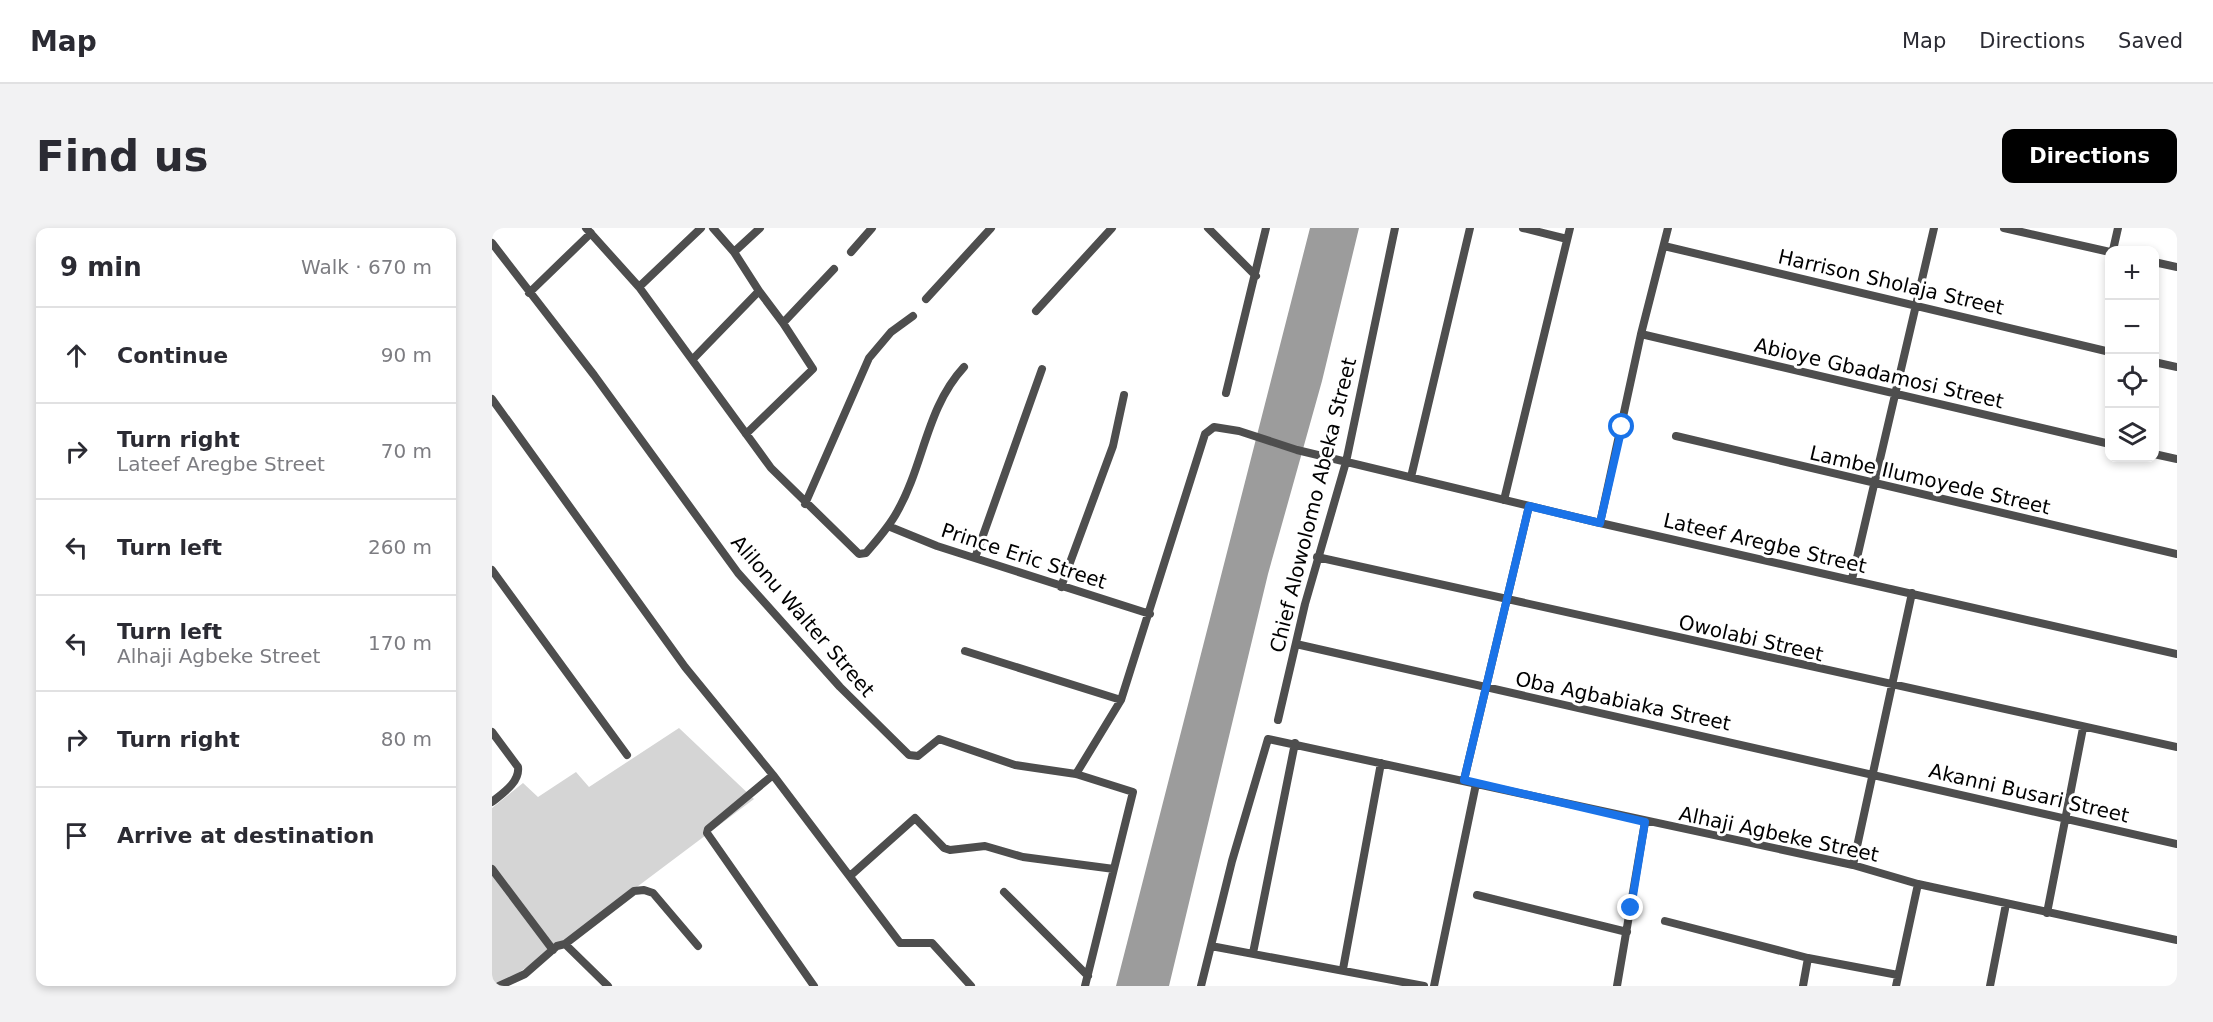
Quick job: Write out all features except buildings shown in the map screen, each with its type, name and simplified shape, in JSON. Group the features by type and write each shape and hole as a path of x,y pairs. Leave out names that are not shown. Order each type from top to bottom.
{"street":[{"path":"639,287 701,228"},
{"path":"713,228 734,252 813,369 746,434"},
{"path":"734,252 760,228"},
{"path":"851,252 872,228"},
{"path":"926,299 991,228"},
{"path":"1035,311 1112,228"},
{"path":"1208,228 1256,276"},
{"path":"1226,393 1266,228"},
{"name":"Chief Alowolomo Abeka Street","path":"1278,720 1317,557 1346,462 1395,228"},
{"path":"1411,477 1470,228"},
{"path":"1523,228 1567,239"},
{"path":"1504,500 1569,228"},
{"path":"1600,523 1641,334 1668,228"},
{"path":"1852,579 1934,228"},
{"path":"2004,228 2023,230 2105,250"},
{"path":"2113,246 2118,228"},
{"path":"529,293 588,231 639,287 771,468 805,504 860,555 867,553 888,526 905,494 929,425 951,381 964,367"},
{"name":"Alilonu Walter Street","path":"492,243 594,375 738,573 840,687 909,755 918,756 939,739 1015,765 1076,774 1133,792 1114,869"},
{"name":"Harrison Sholaja Street","path":"1664,246 2105,351"},
{"path":"2159,263 2177,267"},
{"path":"783,323 834,269"},
{"path":"693,359 759,291"},
{"path":"805,504 869,358 891,332 913,316"},
{"name":"Abioye Gbadamosi Street","path":"1641,334 1896,392 2105,443"},
{"path":"2159,363 2177,367"},
{"path":"975,558 1042,369"},
{"path":"1061,587 1113,446 1124,395"},
{"path":"492,399 685,667 773,775 900,943 932,944 970,986"},
{"name":"Lateef Aregbe Street","path":"1076,774 1121,700 1205,434 1214,427 1239,430 1321,456 1600,523 2177,654"},
{"name":"Lambe Ilumoyede Street","path":"1676,436 2177,554"},
{"path":"2159,455 2177,459"},
{"path":"1464,780 1529,506"},
{"name":"Prince Eric Street","path":"888,526 1061,587 1150,614"},
{"name":"Owolabi Street","path":"1317,557 2177,747"},
{"path":"492,570 627,755"},
{"path":"1852,865 1893,686 1911,593"},
{"name":"Oba Agbabiaka Street","path":"1296,644 1873,773"},
{"path":"965,651 1121,700"},
{"path":"2047,913 2083,728"},
{"path":"492,732 518,767 519,773 514,782 492,802"},
{"name":"Alhaji Agbeke Street","path":"1210,946 1268,739 1852,865 1918,884 2177,940"},
{"path":"1253,953 1295,743"},
{"path":"1343,969 1381,763"},
{"name":"Akanni Busari Street","path":"1873,773 2177,844"},
{"path":"773,775 707,833 814,986"},
{"path":"1434,986 1476,784"},
{"path":"850,876 911,819 915,818 944,848 950,850 985,846 1023,857 1114,869 1085,986"},
{"path":"1617,986 1645,822"},
{"path":"492,869 553,950"},
{"path":"1896,986 1918,884"},
{"path":"499,986 525,974 553,950 565,944 634,891 644,890 652,893 698,946"},
{"path":"1004,892 1088,976"},
{"path":"1477,895 1627,932"},
{"path":"1990,986 2006,904"},
{"path":"1665,921 1808,958 1898,975"},
{"path":"565,944 608,986"},
{"path":"1201,986 1210,946 1343,969 1424,986"},
{"path":"1803,986 1808,958"}],"shaded area":[{"path":"1310,228 1359,228 1322,381 1268,574 1169,986 1116,986"},
{"path":"679,728 754,799 553,950 515,975 492,986 492,808 523,783 538,797 576,772 589,787"}],"route":[{"path":"1622,427 1600,523 1529,506 1464,780 1645,822 1631,908"}]}
